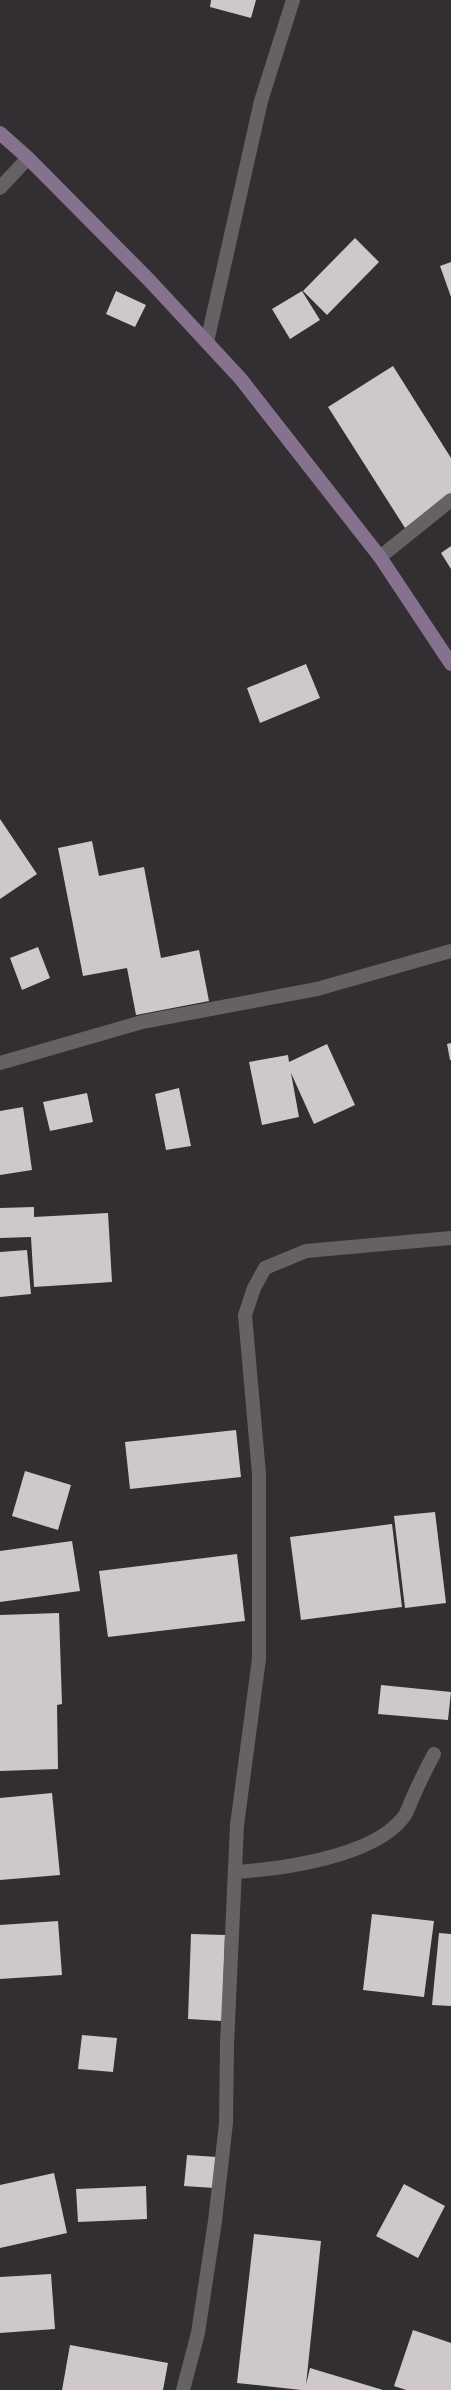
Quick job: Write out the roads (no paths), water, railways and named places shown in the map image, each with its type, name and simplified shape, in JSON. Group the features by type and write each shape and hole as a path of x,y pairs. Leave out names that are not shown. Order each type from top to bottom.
{"main road":[{"path":"0,133 28,158 240,378 380,557 451,664"}],"street":[{"path":"207,342 261,101 293,0"},
{"path":"0,188 28,158"},
{"path":"380,557 451,500"},
{"path":"0,1063 142,1022 317,989 451,951"},
{"path":"183,2390 198,2333 215,2221 226,2123 227,2044 238,1825 259,1659 259,1474 245,1315 254,1288 265,1268 306,1251 451,1238"},
{"path":"235,1872 274,1870 327,1858 363,1845 388,1833 404,1818 434,1754"}]}
